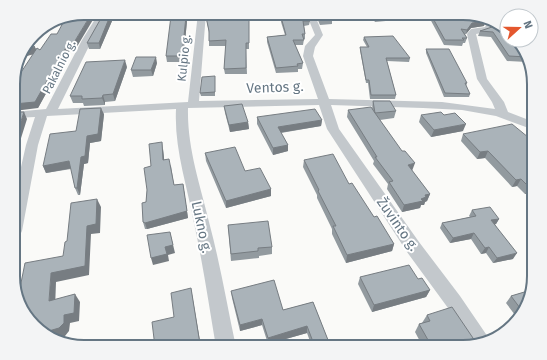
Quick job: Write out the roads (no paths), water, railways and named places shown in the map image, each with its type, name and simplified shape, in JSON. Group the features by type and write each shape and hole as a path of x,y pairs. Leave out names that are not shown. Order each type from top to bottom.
{"street":[{"name":"Pakalnio g.","path":"20,202 32,145 46,113 99,20"},
{"name":"Kulpio g.","path":"187,106 201,20"},
{"name":"Žuvinto g.","path":"313,20 319,35 310,46 308,56 325,101 326,112 333,129 413,247 454,302 478,338"},
{"path":"490,26 489,29 474,31 471,34 482,79 498,102 502,113"},
{"name":"Ventos g.","path":"20,115 325,101 427,105 502,113 527,123"},
{"name":"Lukno g.","path":"187,106 181,121 183,143 202,223 225,340"}]}
